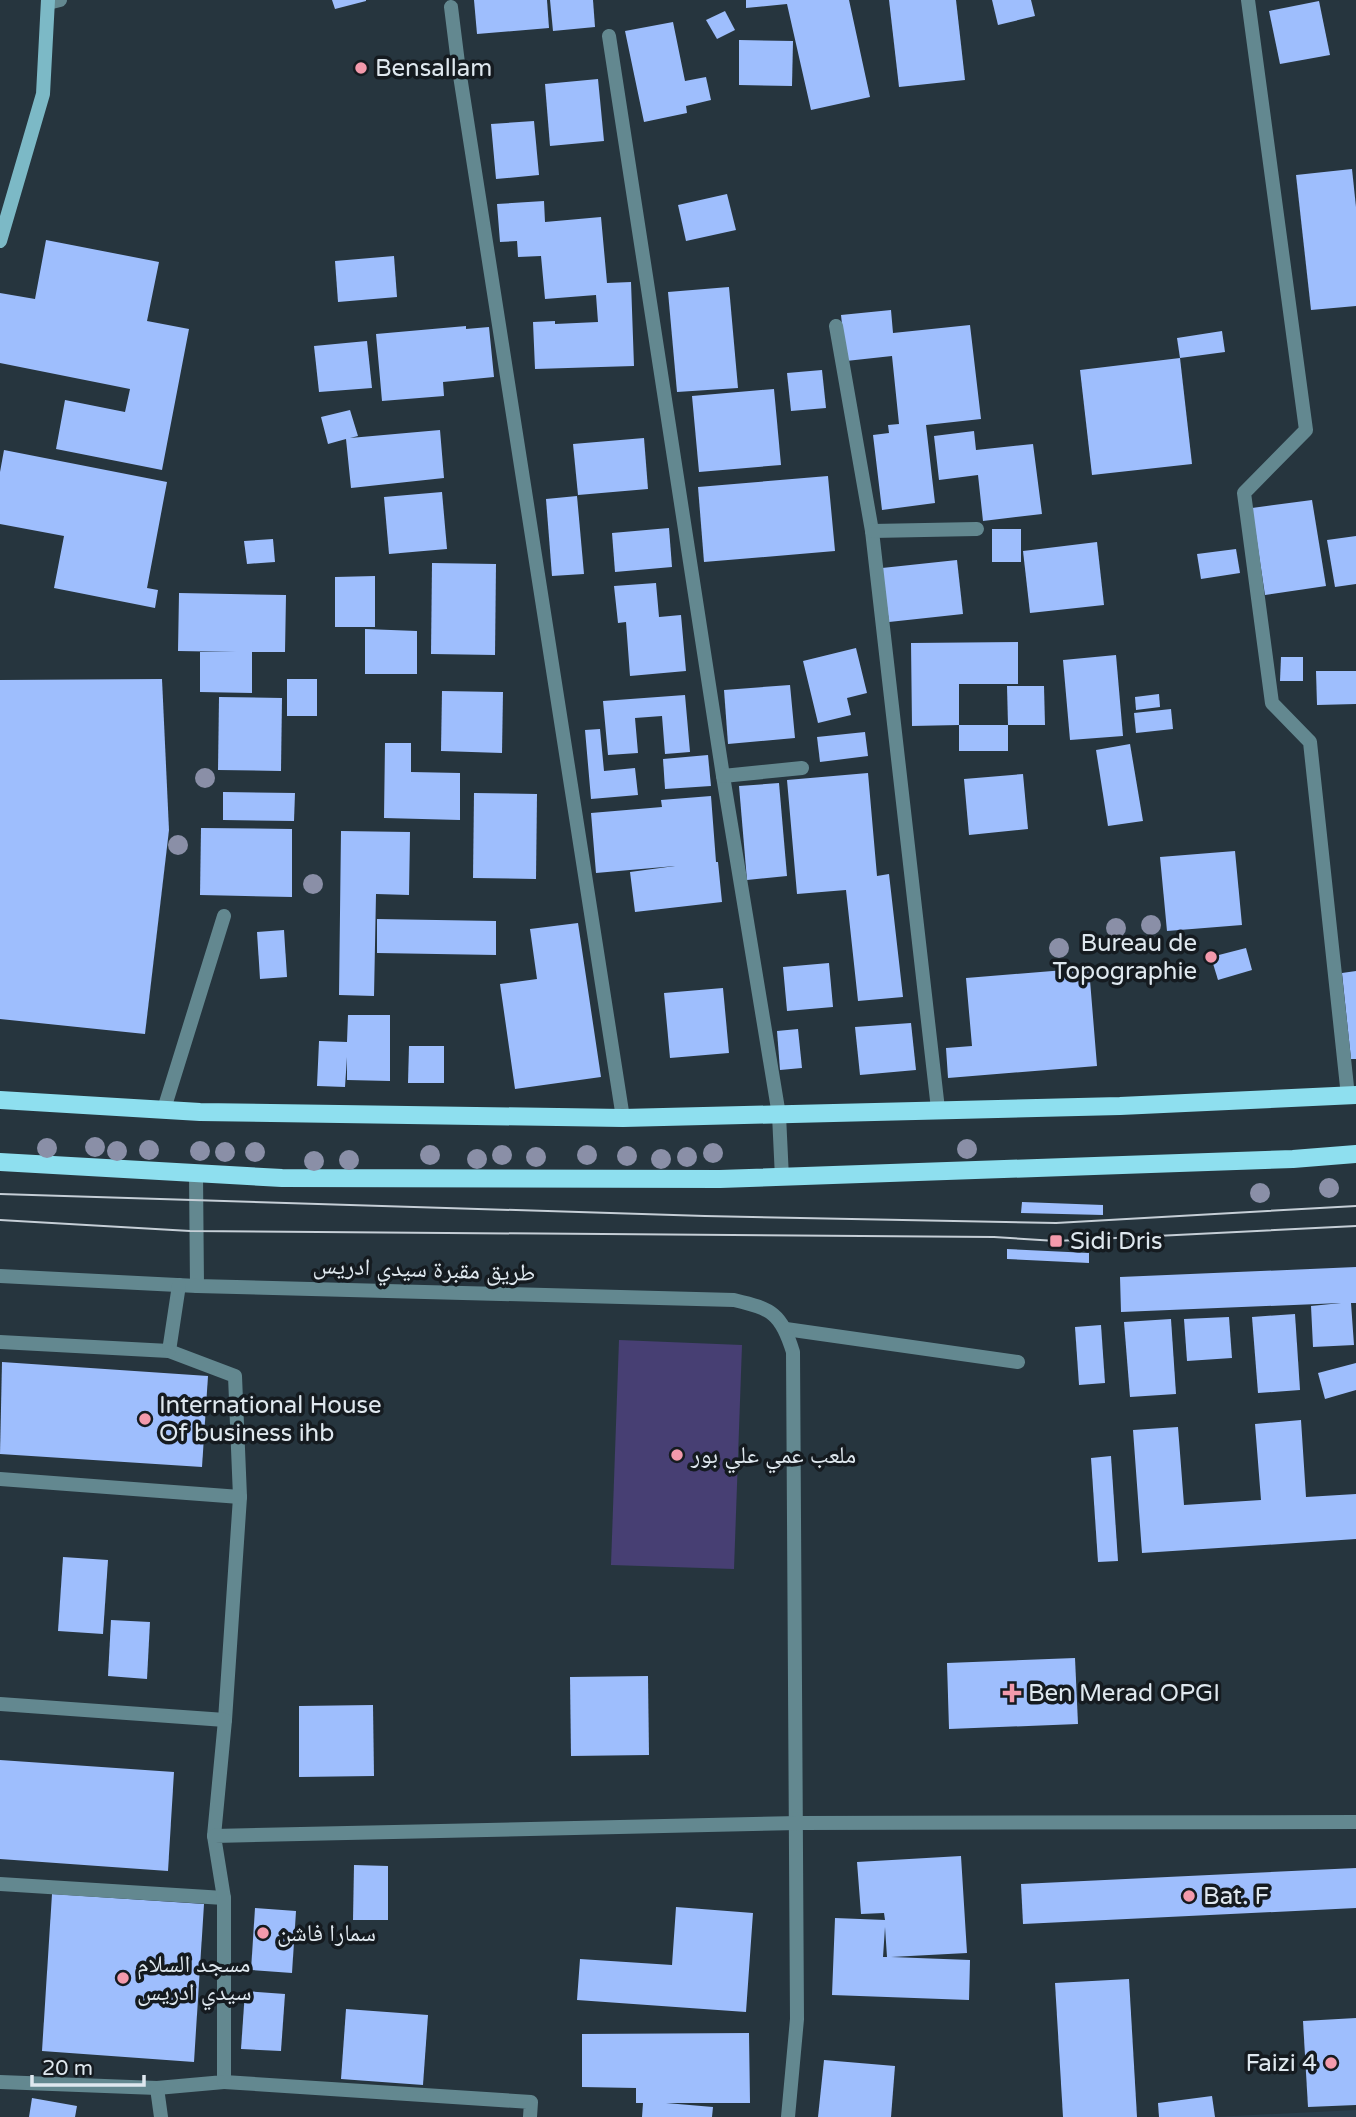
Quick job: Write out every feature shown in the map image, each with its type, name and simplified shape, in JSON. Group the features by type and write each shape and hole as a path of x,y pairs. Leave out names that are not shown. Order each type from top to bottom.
{"main road":[{"path":"0,1100 200,1112 622,1118 1120,1107 1352,1096"},
{"path":"0,1163 282,1178 782,1178 1293,1159 1356,1154"}],"street":[{"path":"1248,0 1306,430 1244,493 1272,703 1310,742 1352,1096"},
{"path":"0,242 43,94 52,1"},
{"path":"451,7 622,1118"},
{"path":"609,36 723,776 779,1115 782,1178"},
{"path":"836,326 873,531 937,1109"},
{"path":"873,531 977,529"},
{"path":"723,776 802,768"},
{"path":"164,1109 224,916"},
{"path":"196,1174 197,1286"},
{"name":"طريق مقبرة سيدي ادريس","path":"0,1276 197,1286 734,1300 766,1308 786,1329"},
{"path":"169,1351 179,1285"},
{"path":"788,2117 797,2019 798,1823 794,1380 793,1352 786,1329 1018,1362"},
{"path":"0,1342 169,1351 235,1376 240,1497 214,1836 224,1898 224,2082"},
{"path":"0,1479 240,1497"},
{"path":"0,1704 225,1720"},
{"path":"214,1836 798,1823 1356,1822"},
{"path":"0,1884 224,1898"},
{"path":"0,2082 157,2088 224,2082 531,2102 530,2117"},
{"path":"157,2088 161,2117"}],"shaded area":[{"name":"ملعب عمي علي بور","path":"619,1340 742,1345 734,1569 611,1565"},
{"path":"1356,2110 1356,2117 1213,2117"}],"building":[{"path":"332,0 366,0 366,1 335,9"},
{"path":"474,0 547,0 549,28 477,34"},
{"path":"550,0 593,0 595,27 553,31"},
{"path":"746,0 849,0 870,97 811,110 787,4 746,8"},
{"path":"889,0 956,0 965,80 899,87"},
{"path":"992,0 1031,0 1035,16 998,25"},
{"path":"1319,1 1330,55 1280,64 1269,11"},
{"path":"725,11 735,30 717,39 706,20"},
{"path":"673,22 685,81 706,77 711,100 686,106 687,113 644,122 625,31"},
{"path":"739,40 793,41 792,86 739,85"},
{"path":"598,79 604,141 550,146 545,84"},
{"path":"534,121 539,175 496,179 491,124"},
{"path":"1352,169 1356,207 1356,306 1311,310 1296,175"},
{"path":"727,194 736,230 686,241 678,205"},
{"path":"544,201 545,222 601,217 607,283 631,282 634,366 535,369 533,322 598,322 596,295 545,299 541,256 518,257 517,241 500,242 497,204"},
{"path":"46,240 159,262 147,321 189,329 162,470 56,449 65,400 125,412 130,389 0,363 0,293 35,299"},
{"path":"394,256 397,297 338,302 335,261"},
{"path":"729,287 738,388 677,392 668,292"},
{"path":"891,310 893,333 970,325 981,419 926,425 935,503 882,510 873,435 889,433 888,425 899,424 892,356 846,361 841,315"},
{"path":"466,326 466,329 489,327 494,377 443,382 444,396 382,401 376,334"},
{"path":"1222,331 1225,352 1180,358 1177,338"},
{"path":"367,341 372,388 319,392 314,346"},
{"path":"1180,358 1192,464 1092,475 1080,370"},
{"path":"822,370 826,408 791,411 787,373"},
{"path":"774,389 781,465 699,472 692,396"},
{"path":"350,410 358,436 350,438 440,430 444,478 351,488 346,439 328,444 321,417"},
{"path":"974,431 976,450 1033,444 1042,514 983,521 978,475 939,480 934,436"},
{"path":"644,438 648,489 578,495 573,444"},
{"path":"4,450 167,482 147,588 158,590 155,608 54,588 64,536 0,524 0,472"},
{"path":"828,476 835,551 704,562 698,487"},
{"path":"442,492 447,549 389,554 384,497"},
{"path":"577,496 584,574 552,576 546,499"},
{"path":"1312,500 1326,586 1265,595 1252,508"},
{"path":"669,528 672,567 615,572 612,533"},
{"path":"992,529 1021,529 1021,562 992,562"},
{"path":"1356,536 1356,584 1335,587 1327,540"},
{"path":"273,539 275,562 247,564 244,541"},
{"path":"1097,542 1104,605 1030,613 1023,551"},
{"path":"1236,549 1240,573 1201,579 1197,554"},
{"path":"957,560 963,614 889,622 882,568"},
{"path":"432,563 496,564 495,655 431,654"},
{"path":"375,576 375,627 335,627 335,577"},
{"path":"656,583 659,617 681,615 686,671 630,676 626,622 618,623 614,586"},
{"path":"179,593 286,595 285,652 252,652 252,693 200,692 200,652 236,652 178,651"},
{"path":"365,629 417,631 417,674 365,674"},
{"path":"1018,642 1018,684 959,684 959,725 912,726 911,643"},
{"path":"856,648 867,693 847,698 851,715 818,723 803,661"},
{"path":"1116,655 1123,736 1070,740 1063,660"},
{"path":"1281,657 1303,657 1303,681 1280,681"},
{"path":"1316,671 1356,671 1356,704 1317,705"},
{"path":"162,679 169,830 145,1034 0,1019 0,680"},
{"path":"287,679 317,679 317,716 287,716"},
{"path":"790,685 795,738 728,744 724,690"},
{"path":"1007,686 1044,686 1045,725 1008,725"},
{"path":"442,691 503,692 502,753 441,751"},
{"path":"1159,694 1160,707 1136,710 1135,697"},
{"path":"685,695 690,752 665,754 662,716 635,718 638,753 608,755 603,701"},
{"path":"219,697 282,698 281,771 218,770"},
{"path":"1171,709 1173,729 1136,733 1134,713"},
{"path":"959,725 1008,725 1008,751 959,751"},
{"path":"600,729 604,771 635,768 638,795 591,799 585,730"},
{"path":"865,732 868,756 820,762 817,737"},
{"path":"385,743 411,743 411,772 460,773 460,820 384,818"},
{"path":"1130,744 1143,821 1108,826 1096,750"},
{"path":"708,755 711,786 665,789 663,759"},
{"path":"868,773 877,876 889,874 903,997 858,1001 846,890 797,894 787,780"},
{"path":"1023,774 1028,829 969,835 964,779"},
{"path":"779,783 787,876 747,880 739,786"},
{"path":"223,792 295,793 294,821 223,820"},
{"path":"474,793 537,794 536,879 473,878"},
{"path":"711,796 722,902 635,912 630,872 675,866 596,873 591,813 662,807 661,800"},
{"path":"201,828 292,829 292,897 200,895"},
{"path":"341,831 410,832 409,895 376,894 374,996 339,995"},
{"path":"1235,851 1242,925 1167,931 1160,857"},
{"path":"377,919 496,921 496,955 377,953"},
{"path":"578,923 601,1077 515,1089 500,984 537,979 530,929"},
{"path":"284,930 287,977 260,979 257,932"},
{"path":"1246,948 1252,970 1218,980 1211,957"},
{"path":"829,963 833,1007 787,1011 783,967"},
{"path":"1089,968 1097,1066 948,1078 946,1048 972,1046 966,978"},
{"path":"1356,971 1356,1059 1351,1059 1342,973"},
{"path":"723,988 729,1053 670,1058 664,993"},
{"path":"348,1015 390,1015 390,1081 347,1080 347,1057 345,1087 317,1086 319,1041 347,1042"},
{"path":"911,1023 916,1070 860,1075 855,1027"},
{"path":"798,1029 802,1068 780,1070 777,1031"},
{"path":"409,1046 444,1046 444,1083 408,1083"},
{"path":"1022,1202 1103,1205 1103,1215 1021,1213"},
{"path":"1007,1249 1089,1253 1089,1263 1007,1259"},
{"path":"1356,1267 1356,1303 1351,1303 1354,1345 1313,1347 1311,1306 1341,1303 1121,1312 1120,1277"},
{"path":"1295,1314 1300,1390 1258,1393 1252,1317"},
{"path":"1229,1317 1232,1358 1187,1361 1184,1319"},
{"path":"1171,1319 1176,1394 1130,1397 1124,1322"},
{"path":"1101,1325 1105,1383 1079,1385 1075,1327"},
{"path":"2,1362 208,1376 202,1467 0,1454"},
{"path":"1356,1363 1356,1390 1325,1399 1318,1373"},
{"path":"1301,1420 1306,1497 1356,1494 1356,1539 1142,1553 1133,1430 1178,1427 1184,1505 1261,1500 1255,1424"},
{"path":"1111,1456 1118,1561 1098,1562 1091,1458"},
{"path":"63,1557 108,1560 103,1634 58,1631"},
{"path":"111,1620 150,1622 147,1679 108,1676"},
{"name":"Ben Merad OPGI","path":"1075,1658 1078,1724 949,1729 947,1663"},
{"path":"648,1676 649,1755 571,1756 570,1677"},
{"path":"373,1705 374,1776 299,1777 299,1706"},
{"path":"0,1760 174,1772 168,1871 0,1859"},
{"path":"961,1856 967,1953 891,1957 970,1960 969,2000 832,1995 835,1918 885,1920 884,1913 861,1914 857,1862","holes":["885,1927 887,1957 883,1957"]},
{"path":"354,1865 388,1866 388,1920 353,1920"},
{"name":"Bat. F","path":"1356,1868 1356,1908 1023,1924 1021,1884"},
{"name":"مسجد السلام سيدي ادريس","path":"52,1894 204,1904 194,2062 42,2051"},
{"path":"676,1907 753,1913 746,2012 577,2000 580,1959 672,1965"},
{"path":"255,1908 296,1911 292,1973 251,1970"},
{"path":"1129,1979 1137,2117 1063,2117 1055,1983"},
{"path":"245,1991 285,1994 281,2051 241,2049"},
{"path":"346,2009 428,2015 423,2085 341,2079"},
{"name":"Faizi 4","path":"1356,2018 1356,2105 1308,2107 1303,2021"},
{"path":"749,2033 750,2103 666,2103 713,2107 712,2117 642,2117 643,2103 636,2103 636,2088 582,2087 582,2034"},
{"path":"824,2060 895,2066 891,2117 818,2117"},
{"path":"1212,2096 1215,2117 1159,2117 1158,2103"},
{"path":"32,2098 77,2106 75,2117 29,2117"}],"tram line":[{"path":"0,1194 705,1216 1056,1223 1356,1206"},
{"path":"0,1220 190,1231 994,1237 1056,1241 1356,1226"}],"place":[{"name":"Bensallam","path":"361,68"},
{"name":"Bureau de Topographie","path":"1211,957"},
{"name":"Sidi Dris","path":"1056,1241"},
{"name":"International House Of business ihb","path":"145,1419"},
{"name":"ملعب عمي علي بور","path":"677,1455"},
{"name":"Ben Merad OPGI","path":"1012,1693"},
{"name":"Bat. F","path":"1189,1896"},
{"name":"سمارا فاشن","path":"263,1933"},
{"name":"مسجد السلام سيدي ادريس","path":"123,1978"},
{"name":"Faizi 4","path":"1331,2063"}]}
